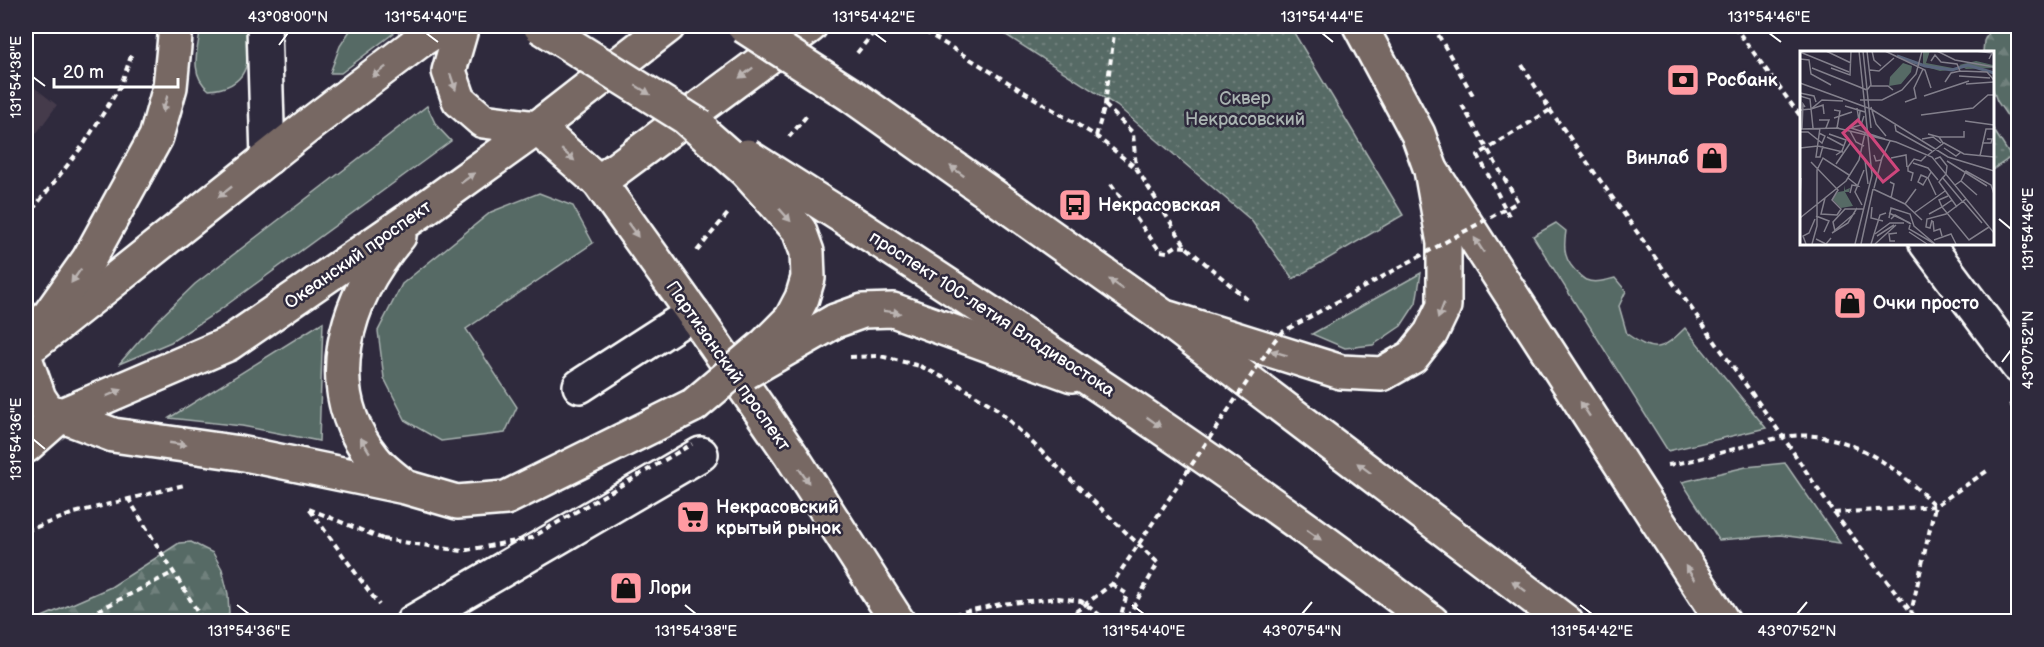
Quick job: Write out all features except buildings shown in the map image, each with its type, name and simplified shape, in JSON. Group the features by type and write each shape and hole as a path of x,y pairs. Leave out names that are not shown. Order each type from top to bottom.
{"main road":[{"path":"26,349 89,259 156,137 170,87 176,26"},
{"path":"462,26 449,71 459,100 483,121 537,128"},
{"name":"проспект 100-летия Владивостока","path":"540,26 845,218 1107,389 1371,574 1432,621"},
{"name":"Океанский проспект","path":"26,446 60,416 228,344 420,212 537,128 668,26"},
{"path":"744,26 851,95 1164,317 1566,621"},
{"path":"599,182 810,26"},
{"path":"1164,317 1341,372 1382,374 1413,357 1431,333 1444,306 1444,243 1431,170 1418,134 1360,26"},
{"path":"26,349 427,31"},
{"path":"684,116 746,171 799,230 808,261 808,278 802,298 791,319 766,344 694,405"},
{"name":"Партизанский проспект","path":"537,128 599,182 791,455 898,621"},
{"path":"1431,170 1722,621"},
{"path":"405,488 375,460 355,429 346,404 342,376 345,343 352,312 382,256 420,212"},
{"path":"26,361 39,398 47,410 113,435 240,453 405,488 457,502 506,498 694,405 778,352 835,321 863,311 893,310 980,340 1107,389"}],"lane":[{"path":"264,26 268,158"},
{"path":"1934,246 2019,366"},
{"path":"580,386 693,314"},
{"path":"399,617 700,447"}],"path":[{"path":"916,26 1096,136 1136,168 1186,247 1257,308"},
{"path":"1096,136 1105,105 1115,26"},
{"path":"1433,26 1474,98"},
{"path":"1734,26 1800,116"},
{"path":"26,218 84,144 121,85 134,47"},
{"path":"1522,65 1550,110 1783,437 1834,513 1919,621"},
{"path":"1105,105 1133,132 1136,168"},
{"path":"1058,621 1074,613 1112,584 1284,331 1518,202 1462,105"},
{"path":"1487,150 1550,110"},
{"path":"1110,184 1160,251 1167,252 1176,246 1186,247"},
{"path":"844,358 880,356 920,366 959,385 996,408 1158,563 1125,621"},
{"path":"1679,463 1783,437 1807,435 1830,438 1877,457 1897,469 1935,506"},
{"path":"299,506 383,539 462,551 531,538 700,447"},
{"path":"1834,513 1935,506 1987,471"},
{"path":"26,531 74,513 186,485"},
{"path":"128,498 204,621"},
{"path":"1911,613 1935,506"},
{"path":"309,509 399,617"},
{"path":"69,621 91,614 174,572"},
{"path":"1112,584 1126,594 1119,621"},
{"path":"933,621 1001,604 1058,598 1081,601 1109,621"}],"shaded area":[{"path":"26,81 57,105 26,148"}],"green space":[{"path":"201,26 250,26 248,60 245,69 240,77 223,88 209,90 198,76 196,61"},
{"path":"353,26 403,26 341,73 330,73 340,46"},
{"name":"Сквер Некрасовский","path":"992,26 1290,26 1403,215 1293,279 1251,220 1117,106"},
{"path":"1991,26 2018,26 2018,132 1997,101 1993,90 1993,51 1983,51 1984,41"},
{"path":"427,106 436,125 451,141 217,312 171,342 119,364 156,322 195,284"},
{"path":"1993,129 2011,157 1993,169"},
{"path":"539,193 573,206 593,243 466,329 517,407 505,433 441,441 406,421 384,378 378,331 402,284 491,212"},
{"path":"1556,223 1566,231 1566,254 1570,264 1585,280 1593,282 1615,278 1626,291 1619,306 1627,334 1644,344 1657,347 1670,342 1685,328 1766,428 1668,451 1533,236"},
{"path":"1421,273 1416,303 1401,326 1373,345 1345,348 1312,334"},
{"path":"323,322 319,441 242,426 169,418"},
{"path":"1785,463 1840,543 1780,535 1719,540 1682,482 1746,467"},
{"path":"191,542 213,553 222,569 228,594 229,613 224,621 33,621 111,587 179,543"}],"place":[{"name":"Росбанк","path":"1683,80"},
{"name":"Винлаб","path":"1712,158"},
{"name":"Некрасовская","path":"1075,205"},
{"name":"Очки просто","path":"1850,303"},
{"name":"Некрасовский крытый рынок","path":"693,517"},
{"name":"Лори","path":"626,588"}]}
